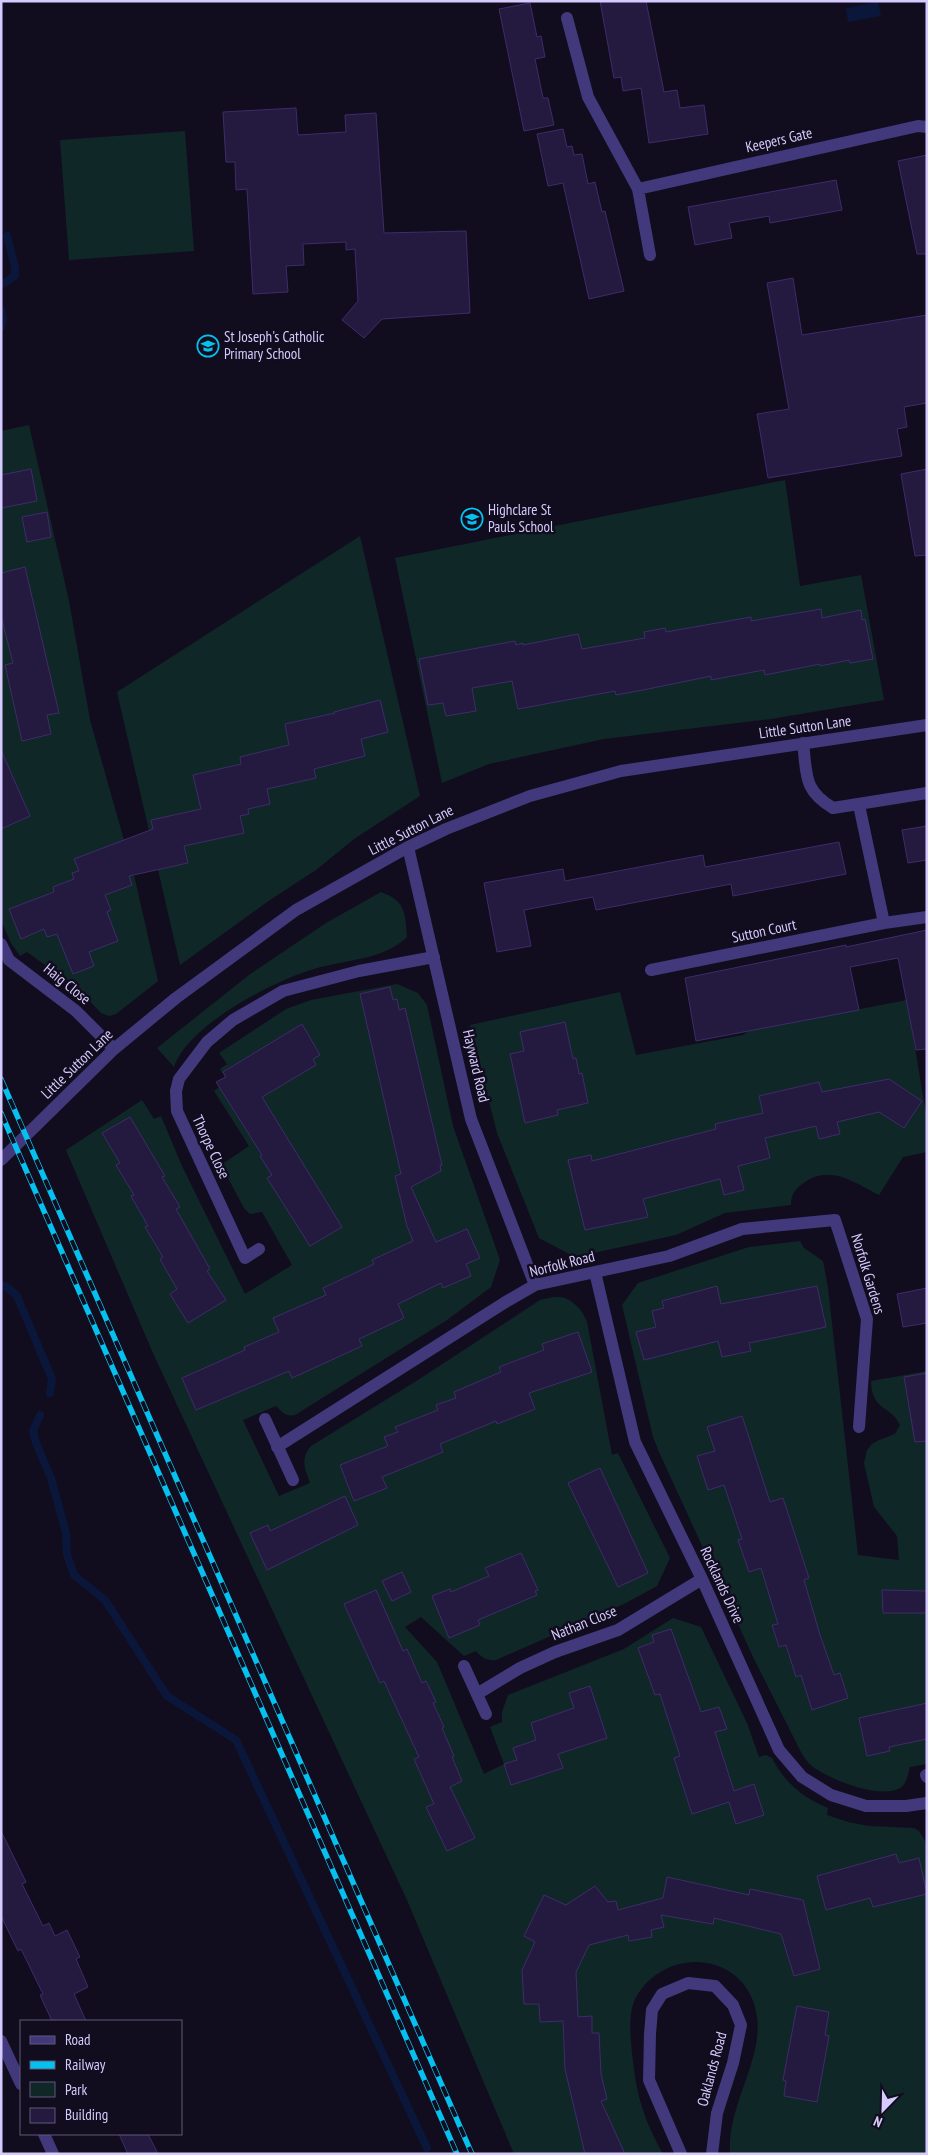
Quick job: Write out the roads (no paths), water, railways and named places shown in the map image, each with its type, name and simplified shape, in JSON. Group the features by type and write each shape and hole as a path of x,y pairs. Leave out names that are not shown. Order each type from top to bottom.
{"street":[{"path":"567,18 588,97 638,189 650,255"},
{"name":"Keepers Gate","path":"638,189 918,126 927,127"},
{"name":"Little Sutton Lane","path":"1,1160 114,1049 176,998 296,910 408,847 467,819 530,796 621,771 927,725"},
{"path":"803,743 808,784 819,799 833,808 927,793"},
{"path":"859,805 884,923"},
{"name":"Hayward Road","path":"408,847 471,1119 535,1285"},
{"name":"Sutton Court","path":"651,970 884,923 927,917"},
{"name":"Haig Close","path":"1,944 9,960 76,1011 114,1049"},
{"name":"Thorpe Close","path":"259,1249 245,1258 177,1111 176,1091 179,1079 208,1042 233,1020 283,991 359,971 434,957"},
{"name":"Norfolk Road","path":"277,1447 535,1285 669,1256 742,1229 835,1220"},
{"name":"Norfolk Gardens","path":"835,1220 867,1319 859,1427"},
{"name":"Rocklands Drive","path":"595,1272 635,1442 702,1579 779,1750 802,1777 831,1795 866,1806 906,1806 927,1803"},
{"path":"264,1419 293,1480"},
{"name":"Nathan Close","path":"477,1694 520,1668 554,1652 618,1630 702,1579"},
{"path":"464,1666 486,1714"},
{"name":"Oaklands Road","path":"681,2154 648,2080 652,2010 662,1994 688,1983 715,1986 733,2005 741,2025 733,2063 717,2114 712,2154"},
{"path":"1,2041 20,2082"},
{"path":"44,2135 53,2154"}],"water":[{"path":"878,2 881,16 848,22 846,8"}],"waterway":[{"path":"1,285 15,276 15,267 7,236"},
{"path":"1,310 3,319 1,327"},
{"path":"1,1285 7,1287 17,1296 52,1379 50,1393"},
{"path":"40,1415 33,1431 51,1478 66,1533 67,1555 74,1575 105,1600 167,1696 236,1740 427,2148"}],"railway":[{"path":"1,1079 472,2154"},
{"path":"1,1113 457,2154"}],"place":[{"name":"St Joseph's Catholic Primary School","path":"208,346"},
{"name":"Highclare St Pauls School","path":"472,519"}]}
